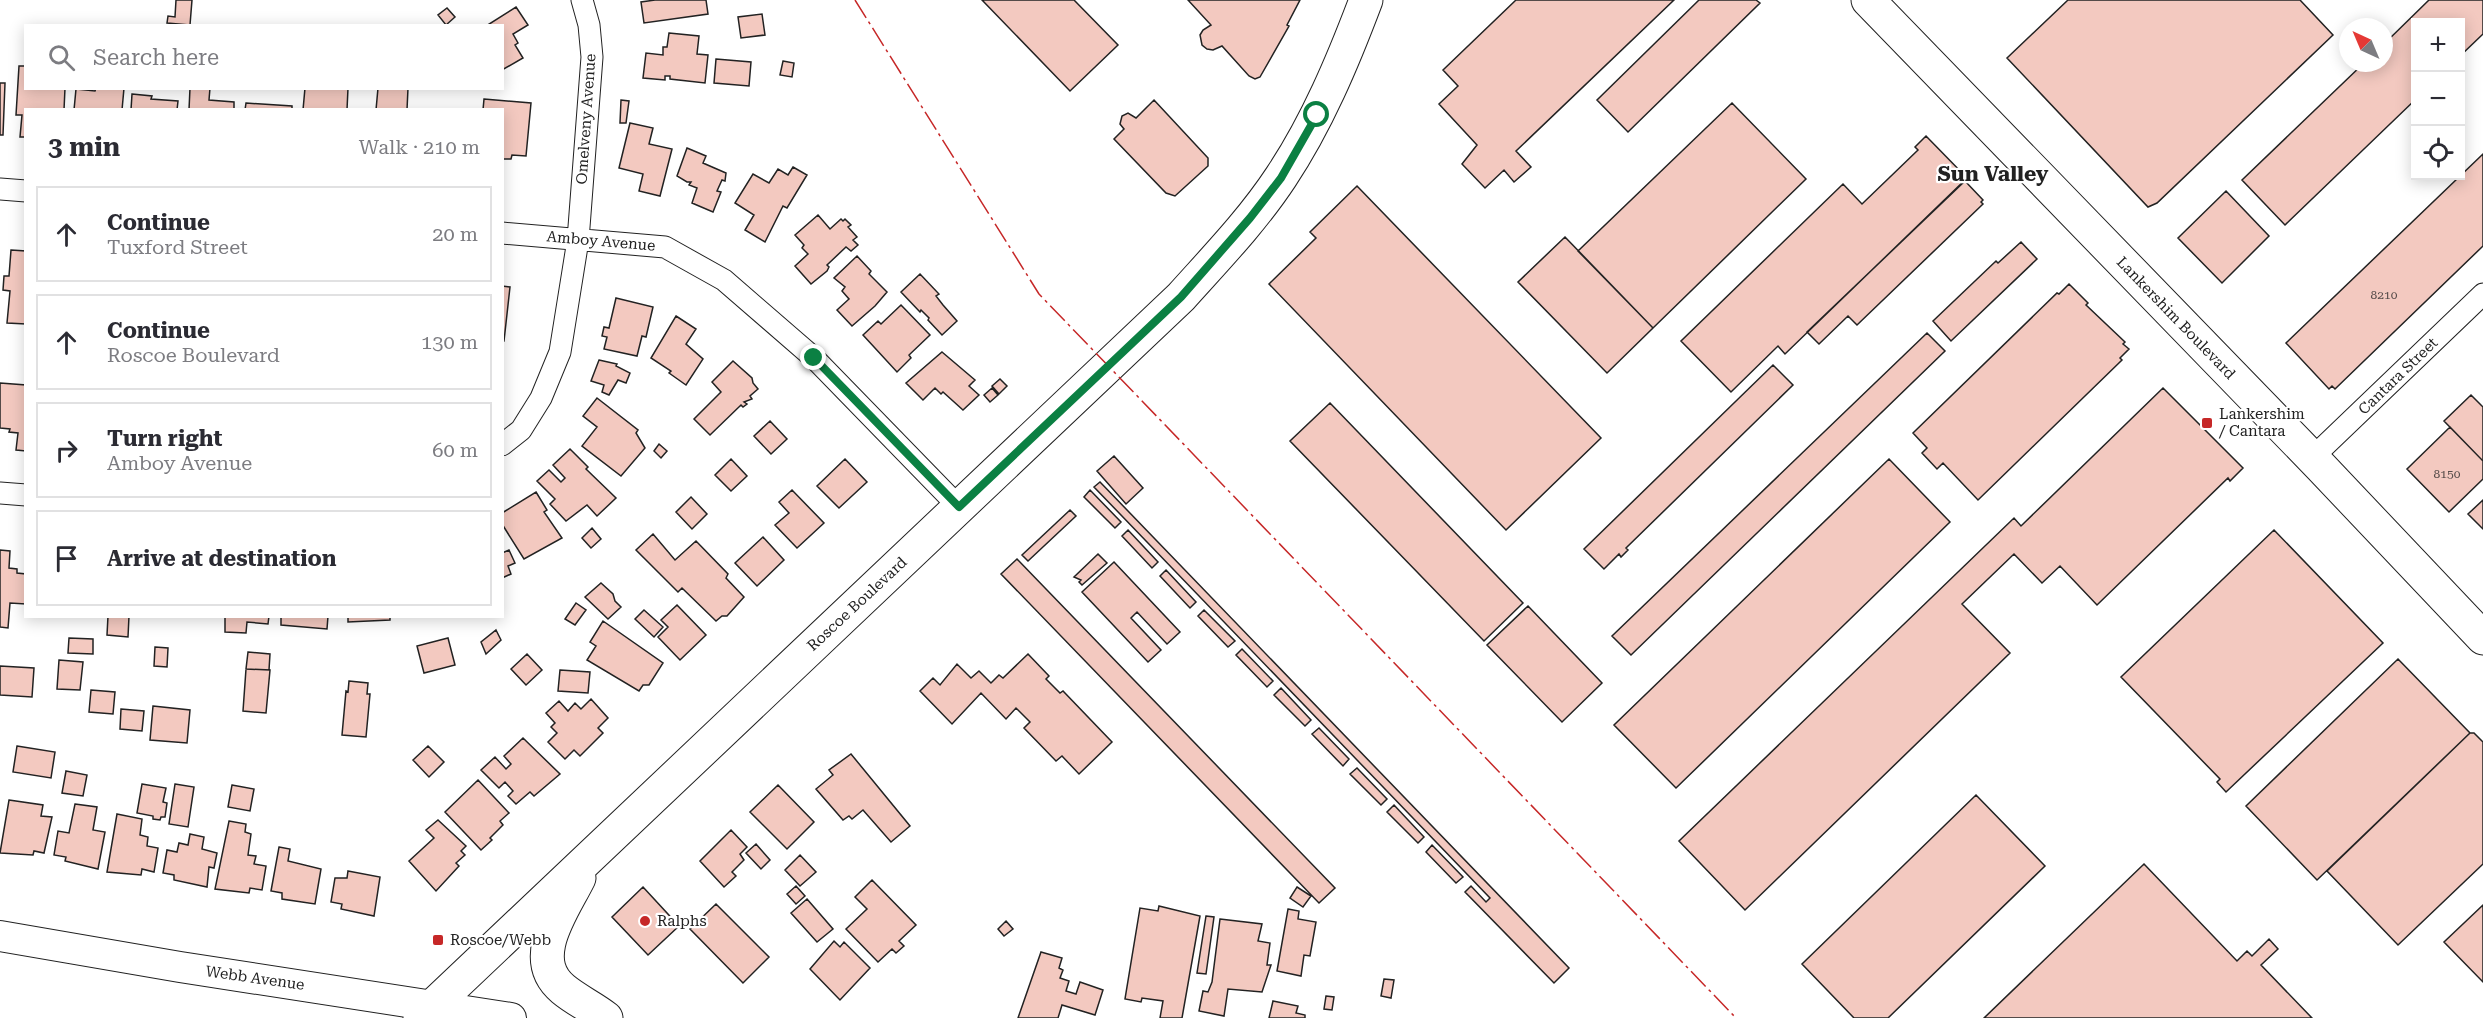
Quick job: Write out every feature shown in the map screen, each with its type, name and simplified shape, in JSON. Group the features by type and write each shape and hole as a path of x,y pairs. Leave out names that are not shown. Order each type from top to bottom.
{"main road":[{"name":"Roscoe Boulevard","path":"427,1011 1181,297 1250,218 1281,178 1317,115 1347,50 1366,0"},
{"name":"Lankershim Boulevard","path":"1868,0 2312,458 2483,638"},
{"path":"590,857 549,939 546,957 550,971 561,988 606,1018"}],"street":[{"name":"Omelveny Avenue","path":"504,443 521,430 541,398 560,352 578,240 592,57 589,25 582,0"},
{"path":"0,189 24,191"},
{"name":"Amboy Avenue","path":"504,233 665,247 724,280 814,358 959,507"},
{"name":"Cantara Street","path":"2312,458 2483,294"},
{"path":"0,493 24,495"},
{"name":"Webb Avenue","path":"0,936 427,1011 511,1018"}],"building":[{"path":"176,0 192,0 190,24 167,23 168,16 175,17"},
{"path":"706,0 708,14 644,23 641,2"},
{"path":"982,0 1074,0 1118,45 1070,91"},
{"path":"1188,0 1300,0 1287,25 1289,26 1260,77 1255,79 1249,76 1222,46 1213,50 1202,45 1200,35 1211,25"},
{"path":"1516,0 1674,0 1516,151 1531,167 1514,182 1504,170 1485,188 1462,164 1477,145 1439,104 1458,86 1443,70"},
{"path":"1699,0 1756,0 1760,3 1628,132 1597,100"},
{"path":"2068,0 2300,0 2333,35 2157,203 2148,207 2007,58"},
{"path":"2429,0 2483,0 2483,34 2465,51 2465,18 2411,18 2411,104 2285,225 2242,180 2355,72 2393,72 2393,35"},
{"path":"516,7 528,25 513,34 518,43 515,45 523,58 504,69 504,24 489,24"},
{"path":"447,8 455,17 445,24 438,15"},
{"path":"762,14 765,35 741,38 738,17"},
{"path":"669,33 699,36 697,54 708,55 705,83 670,79 670,76 665,76 665,80 643,78 646,53 663,55 663,47 667,47"},
{"path":"716,59 751,62 749,86 714,83"},
{"path":"783,61 794,63 792,77 780,75"},
{"path":"19,66 24,66 24,90 65,90 64,108 24,108 24,137 20,137 22,115 16,115"},
{"path":"0,83 5,83 3,135 0,135"},
{"path":"76,90 124,90 122,108 74,108"},
{"path":"190,90 210,90 209,100 234,102 234,108 189,108"},
{"path":"305,90 348,90 347,108 303,108"},
{"path":"378,90 408,90 407,108 376,108"},
{"path":"132,94 152,96 151,99 178,101 177,108 131,108"},
{"path":"484,99 531,103 526,156 512,155 511,159 504,159 504,108 483,108"},
{"path":"621,100 629,101 626,123 620,123"},
{"path":"1154,100 1208,158 1208,166 1175,196 1166,193 1114,139 1124,129 1120,124 1122,116 1128,113 1136,118"},
{"path":"246,103 292,106 292,108 245,108"},
{"path":"1732,103 1806,179 1653,328 1578,251"},
{"path":"630,123 653,128 649,144 672,149 660,196 639,191 643,174 619,168"},
{"path":"1926,136 1967,178 1785,354 1778,346 1731,392 1681,341 1843,184 1862,204 1918,150 1915,147"},
{"path":"687,148 706,156 703,163 726,173 725,181 722,180 717,191 721,192 713,212 692,203 697,188 689,185 691,182 677,176"},
{"path":"2483,154 2483,246 2335,389 2332,386 2329,389 2286,343 2456,180 2465,180 2465,171"},
{"path":"793,167 807,175 787,208 783,206 765,242 745,230 754,215 735,203 753,174 769,183 778,169 788,175"},
{"path":"1965,181 1983,200 1981,202 1983,204 1857,325 1848,316 1819,344 1807,332"},
{"path":"1357,186 1601,438 1506,530 1269,284 1316,238 1310,232"},
{"path":"2226,191 2269,236 2222,283 2178,238"},
{"path":"818,215 830,229 841,219 843,221 845,219 851,225 848,227 857,237 853,240 858,245 851,251 846,247 827,265 829,267 827,271 811,284 795,266 808,254 795,235"},
{"path":"1565,237 1653,328 1607,373 1518,282"},
{"path":"2021,242 2037,259 1951,341 1933,321 1996,261 1998,263"},
{"path":"11,250 24,251 24,324 7,323 10,291 3,290 4,276 9,276"},
{"path":"857,256 871,271 869,274 887,292 852,326 837,310 849,299 842,291 845,287 834,278"},
{"path":"920,274 939,294 936,296 957,321 942,335 928,320 929,318 901,292"},
{"path":"2069,284 2088,303 2086,305 2125,342 2123,344 2129,349 2120,358 2122,360 1978,500 1943,463 1937,469 1922,453 1927,448 1913,433"},
{"path":"504,286 510,287 504,341"},
{"path":"616,298 653,307 646,337 642,336 637,356 604,349 607,337 602,336 604,327 609,328"},
{"path":"901,305 930,335 909,355 911,358 897,372 863,335 878,321 881,324"},
{"path":"676,316 696,329 686,344 703,359 686,385 669,373 671,371 651,358"},
{"path":"1927,333 1945,351 1631,655 1612,636"},
{"path":"942,352 975,380 969,386 979,395 963,410 935,388 923,400 906,383"},
{"path":"599,360 617,364 616,366 630,373 626,383 618,380 609,395 602,392 604,385 591,381"},
{"path":"733,361 752,378 758,389 750,396 752,399 744,402 747,404 743,407 741,405 710,435 694,419 721,392 712,382"},
{"path":"1773,365 1793,385 1626,548 1628,550 1621,557 1619,554 1604,569 1584,549"},
{"path":"1000,379 1007,386 999,394 992,386"},
{"path":"0,383 24,385 24,451 16,450 18,433 0,428"},
{"path":"992,388 998,395 990,402 984,395"},
{"path":"2163,388 2243,468 2230,481 2228,478 2097,605 2060,566 2042,583 2014,554 1962,604 2010,653 1745,910 1679,841 2014,518 2021,526"},
{"path":"2471,395 2483,407 2483,461 2444,421"},
{"path":"597,398 638,430 636,433 645,448 621,476 582,446 597,427 583,416"},
{"path":"1330,403 1523,603 1484,641 1290,441"},
{"path":"770,421 787,439 771,454 754,436"},
{"path":"2450,427 2483,461 2483,479 2449,512 2407,469"},
{"path":"659,444 667,451 661,458 654,451"},
{"path":"570,449 588,467 586,469 616,498 597,516 587,505 566,521 550,504 555,499 537,481 549,470 561,482 565,478 553,465"},
{"path":"1114,456 1143,488 1126,504 1097,471"},
{"path":"731,459 747,476 731,491 715,475"},
{"path":"845,459 867,482 839,508 817,486"},
{"path":"1889,459 1950,522 1676,788 1614,725"},
{"path":"1100,482 1569,968 1554,983 1465,892 1471,886 1486,902 1490,898 1094,487"},
{"path":"792,490 824,523 797,548 775,525 789,513 779,502"},
{"path":"1090,490 1121,522 1115,528 1084,497"},
{"path":"536,492 547,510 544,512 562,538 524,559 504,527 504,512"},
{"path":"691,497 707,514 692,529 676,512"},
{"path":"2483,500 2483,529 2468,514"},
{"path":"1070,510 1076,516 1028,561 1022,555"},
{"path":"592,528 601,539 591,548 582,538"},
{"path":"1128,530 1158,562 1152,568 1122,536"},
{"path":"2274,530 2383,643 2226,792 2217,782 2220,779 2121,677"},
{"path":"653,534 675,560 696,541 728,574 726,578 744,597 727,616 722,616 716,621 682,588 678,592 636,550"},
{"path":"763,537 784,560 757,586 735,563"},
{"path":"0,550 10,551 9,568 17,569 17,573 24,574 24,604 10,603 8,628 0,627"},
{"path":"509,550 515,563 508,566 511,574 504,577 504,552"},
{"path":"1098,554 1107,563 1082,585 1079,582 1081,580 1074,577"},
{"path":"1017,559 1335,888 1319,903 1001,574"},
{"path":"1114,562 1180,632 1167,644 1137,612 1131,618 1161,650 1148,662 1082,592"},
{"path":"1166,570 1196,602 1190,608 1160,576"},
{"path":"601,583 613,594 615,601 621,607 608,619 585,597"},
{"path":"576,603 586,610 575,625 565,619"},
{"path":"677,605 706,635 680,660 658,637 668,627 661,620"},
{"path":"1528,606 1602,683 1562,722 1487,645"},
{"path":"644,610 663,627 654,637 635,619"},
{"path":"1204,610 1235,641 1228,647 1198,616"},
{"path":"108,618 129,618 128,637 107,635"},
{"path":"225,618 269,618 268,624 247,622 246,633 225,632"},
{"path":"281,618 328,618 327,629 281,625"},
{"path":"348,618 390,618 390,620 348,622"},
{"path":"603,621 663,663 649,685 643,685 639,691 587,660 596,646 590,642"},
{"path":"496,630 501,640 486,654 481,642"},
{"path":"69,638 93,639 93,654 68,653"},
{"path":"448,638 455,665 424,673 417,646"},
{"path":"155,647 168,648 167,667 154,666"},
{"path":"1242,649 1273,681 1267,687 1236,655"},
{"path":"248,652 270,654 269,670 246,669"},
{"path":"527,654 542,670 526,685 511,669"},
{"path":"1028,654 1049,676 1046,679 1060,693 1063,691 1112,742 1079,774 1062,756 1056,761 1024,728 1030,722 1016,708 1006,719 981,693 952,724 920,691 933,678 940,685 957,664 971,678 979,671 991,683 999,675 1003,678"},
{"path":"2398,659 2470,733 2317,880 2246,806"},
{"path":"59,660 83,662 80,690 57,689"},
{"path":"0,666 34,668 32,697 0,695"},
{"path":"246,669 270,670 266,713 243,711"},
{"path":"560,670 590,672 588,693 558,691"},
{"path":"349,681 368,683 367,694 370,694 366,737 342,735"},
{"path":"1281,688 1311,720 1305,726 1274,695"},
{"path":"91,690 115,692 113,714 89,712"},
{"path":"591,699 608,718 598,728 603,733 580,756 574,750 565,759 548,742 557,733 551,727 555,723 546,713 559,701 568,711 575,703 581,709"},
{"path":"153,706 190,710 187,743 150,740"},
{"path":"121,709 144,711 142,731 120,729"},
{"path":"1319,728 1349,759 1343,766 1312,734"},
{"path":"2470,733 2474,733 2483,742 2483,864 2398,945 2327,871"},
{"path":"523,738 560,774 534,796 530,792 516,804 508,796 513,791 505,782 499,788 481,770 495,757 506,769 511,764 504,756"},
{"path":"17,746 55,752 51,778 13,772"},
{"path":"428,746 444,762 429,777 413,760"},
{"path":"851,754 910,826 891,842 863,810 852,819 849,816 843,820 816,789 833,775 829,770"},
{"path":"1357,768 1387,799 1381,805 1350,774"},
{"path":"66,771 87,775 83,796 62,793"},
{"path":"478,780 509,813 500,821 503,825 490,838 492,840 481,850 445,812"},
{"path":"142,784 166,788 163,802 167,803 165,817 161,817 160,820 137,813"},
{"path":"175,784 194,787 188,827 169,824"},
{"path":"232,785 254,789 250,811 228,807"},
{"path":"778,785 814,822 787,849 750,812"},
{"path":"1976,795 2045,866 1888,1018 1854,1018 1802,964"},
{"path":"9,800 43,805 41,816 52,817 44,853 34,851 33,855 0,853"},
{"path":"75,804 97,807 93,830 105,832 98,869 65,861 66,857 54,855 58,831 69,833"},
{"path":"1394,805 1424,837 1418,843 1387,812"},
{"path":"117,814 142,819 140,835 148,837 147,846 158,848 154,872 142,869 141,875 107,872"},
{"path":"438,820 466,846 461,851 465,855 456,863 459,866 436,891 409,861 434,838 426,830"},
{"path":"229,821 246,824 245,832 251,834 248,855 256,856 254,864 266,866 262,890 250,888 249,893 215,889"},
{"path":"731,830 747,847 740,854 744,860 732,872 736,876 724,887 700,861"},
{"path":"190,834 204,837 202,849 217,853 214,868 209,867 207,887 174,880 174,875 163,873 167,850 177,852 179,843 188,845"},
{"path":"756,844 770,860 761,869 746,853"},
{"path":"1432,845 1463,877 1456,883 1426,852"},
{"path":"279,847 290,849 288,861 321,869 315,904 282,899 282,893 271,891"},
{"path":"800,855 816,872 800,886 785,870"},
{"path":"2144,864 2237,961 2247,951 2252,956 2269,939 2278,949 2261,965 2312,1018 1984,1018"},
{"path":"348,871 380,877 374,916 341,909 342,904 331,902 335,878 347,878"},
{"path":"872,880 916,925 899,941 904,946 896,953 892,949 878,962 846,929 867,909 855,897"},
{"path":"796,886 805,896 796,904 787,894"},
{"name":"Ralphs","path":"643,887 679,926 648,955 612,917"},
{"path":"1297,887 1311,896 1303,907 1290,898"},
{"path":"807,899 833,929 817,942 791,913"},
{"path":"716,904 769,957 743,983 690,929"},
{"path":"2483,905 2483,982 2444,942"},
{"path":"1159,906 1200,916 1182,1018 1160,1018 1163,1001 1142,998 1141,1002 1125,999 1140,908 1158,911"},
{"path":"1288,909 1299,911 1298,919 1316,922 1310,956 1304,955 1301,976 1277,971"},
{"path":"1206,916 1214,917 1206,974 1197,973"},
{"path":"1220,919 1262,924 1258,941 1270,943 1267,965 1271,965 1262,992 1228,989 1224,1016 1199,1011 1203,991 1208,992 1212,982"},
{"path":"1006,921 1013,929 1004,936 998,929"},
{"path":"834,941 840,947 844,942 870,968 840,1000 810,969"},
{"path":"1041,952 1062,958 1059,968 1063,970 1060,978 1069,981 1066,991 1076,994 1080,982 1103,990 1095,1015 1062,1005 1058,1018 1018,1018"},
{"path":"1384,979 1394,980 1391,998 1381,996"},
{"path":"1326,996 1334,997 1332,1010 1324,1009"},
{"path":"1273,1001 1298,1006 1296,1013 1305,1015 1305,1018 1269,1018"}],"power":[{"path":"855,0 1039,294 1736,1018"}],"place":[{"name":"Lankershim / Cantara","path":"2207,423"},
{"name":"Ralphs","path":"645,921"},
{"name":"Roscoe/Webb","path":"438,940"}],"district":[{"name":"Sun Valley","path":"1993,174"}],"route":[{"path":"814,358 959,507 1181,297 1250,218 1281,178 1317,115"}]}
